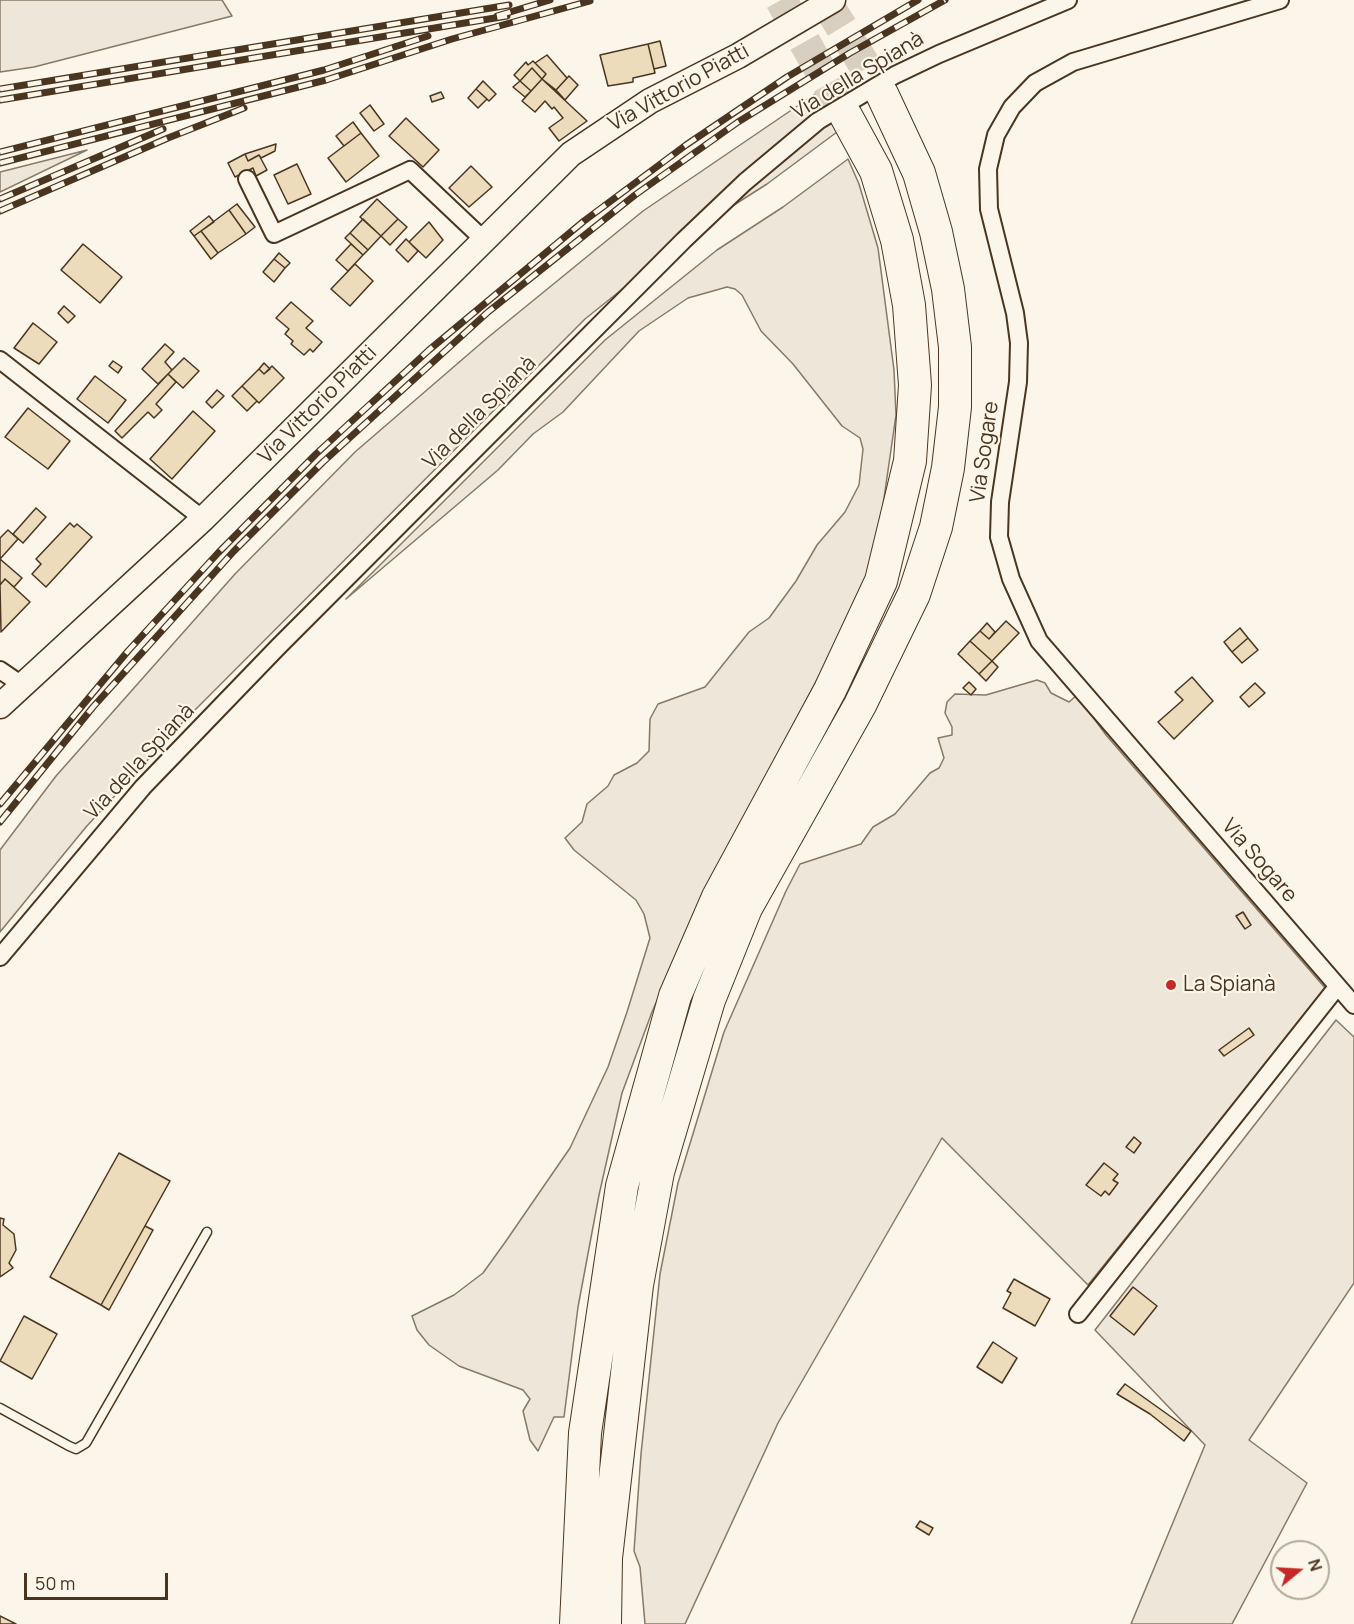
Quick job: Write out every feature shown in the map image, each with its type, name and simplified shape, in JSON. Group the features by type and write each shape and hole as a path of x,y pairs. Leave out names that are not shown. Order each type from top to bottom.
{"highway":[{"path":"605,1624 606,1558 637,1285 658,1172 709,1000 746,908 860,705 909,604 938,517 948,468 955,407 955,347 948,289 936,232 919,173 882,94"},
{"path":"576,1619 585,1433 622,1186 675,996 718,897 830,690 881,581 910,461 915,385 909,305 897,240 876,171 846,116"},
{"path":"622,1624 621,1565 637,1285"}],"street":[{"name":"Via Vittorio Piatti","path":"0,705 203,519 571,154 612,124 650,101 738,56 832,0"},
{"name":"Via della Spianà","path":"0,957 143,787 660,263 745,182 818,121 895,75 1068,0"},
{"name":"Via Sogare","path":"1280,0 1073,62 1035,82 1012,107 996,135 988,169 989,210 1015,313 1019,343 1018,382 1000,502 999,537 1011,579 1039,641 1354,1005"},
{"path":"247,179 274,234 410,170 484,240"},
{"path":"0,360 203,519"},
{"path":"0,670 22,685"},
{"path":"1078,1314 1337,987"}],"lane":[{"path":"0,1408 69,1446 79,1448 86,1443 207,1232"}],"shaded area":[{"path":"0,0 222,0 232,16 34,67 0,72"},
{"path":"818,92 837,132 767,184 701,226 585,319 180,725 86,827 0,932 0,850 56,776 235,574 355,452 486,339 643,211"},
{"path":"87,150 0,192 0,172"},
{"path":"848,159 859,184 878,248 894,370 896,415 882,512 868,572 846,625 708,885 652,1012 622,1093 599,1195 578,1307 564,1417 554,1417 538,1451 530,1440 523,1411 530,1399 523,1390 459,1366 429,1345 417,1330 412,1316 454,1295 483,1273 506,1241 570,1148 608,1067 627,1012 650,938 644,914 636,900 574,850 565,838 582,822 587,804 608,786 614,775 637,763 649,751 650,719 658,704 705,687 749,632 769,618 796,581 817,545 845,512 859,485 863,449 860,438 842,426 793,364 761,331 742,295 735,289 727,287 688,298 639,331 563,412 533,434 498,470 346,599 605,340 717,250 783,207"},
{"path":"1037,680 1045,683 1051,693 1069,702 1077,695 1106,735 1326,989 1088,1285 942,1138 778,1423 685,1624 645,1624 640,1567 634,1551 641,1454 660,1274 678,1183 724,1032 800,864 861,844 873,827 895,814 930,773 939,768 944,758 938,738 952,735 952,727 945,713 947,702 955,694 986,695"},
{"path":"1336,1020 1354,1037 1354,1283 1249,1440 1307,1483 1277,1540 1270,1540 1270,1553 1232,1624 1131,1624 1205,1445 1095,1330"}],"building":[{"path":"660,41 666,66 654,69 648,44"},
{"path":"648,44 655,73 633,78 633,82 608,86 600,55"},
{"path":"547,55 567,78 556,90 542,79 546,74 535,63"},
{"path":"533,61 546,74 542,79 532,68 520,81 514,75 526,62 528,65"},
{"path":"532,68 542,79 531,91 520,81"},
{"path":"569,76 578,85 565,100 556,90"},
{"path":"542,79 587,121 559,141 549,128 563,118 554,107 552,109 545,101 535,112 522,101"},
{"path":"483,81 496,94 489,101 476,89"},
{"path":"520,81 531,91 525,97 513,87"},
{"path":"476,89 487,99 478,108 468,98"},
{"path":"441,92 444,98 432,102 430,96"},
{"path":"370,105 384,124 374,131 360,113"},
{"path":"406,118 439,150 423,167 389,136"},
{"path":"353,122 361,133 344,146 336,136"},
{"path":"361,133 379,156 346,182 328,158"},
{"path":"276,144 275,151 261,158 259,155 248,161 245,154"},
{"path":"245,154 248,161 259,155 267,170 256,176 253,168 235,177 228,163"},
{"path":"297,164 311,194 288,204 274,175"},
{"path":"471,166 492,187 469,207 449,188"},
{"path":"377,199 398,219 381,236 360,217"},
{"path":"237,204 255,227 246,234 229,210"},
{"path":"229,210 246,234 218,253 201,231"},
{"path":"209,216 214,222 194,236 190,231"},
{"path":"363,219 381,236 368,250 350,233"},
{"path":"398,219 407,227 390,245 381,236"},
{"path":"429,222 443,240 426,258 409,242"},
{"path":"201,231 218,253 211,259 194,236"},
{"path":"350,233 368,250 363,255 345,238"},
{"path":"406,239 418,251 408,262 396,250"},
{"path":"83,244 122,277 100,303 61,270"},
{"path":"351,244 363,255 348,271 336,260"},
{"path":"279,253 290,263 285,268 274,259"},
{"path":"274,259 285,268 274,282 263,272"},
{"path":"355,264 373,281 350,306 331,289"},
{"path":"291,302 313,321 306,328 322,342 313,352 310,349 304,355 291,344 293,341 285,334 289,329 276,318"},
{"path":"64,306 75,316 68,323 58,313"},
{"path":"33,323 57,342 39,364 14,348"},
{"path":"165,344 174,352 165,362 172,370 158,384 142,369"},
{"path":"184,358 199,371 183,388 168,374"},
{"path":"113,361 122,367 118,373 109,366"},
{"path":"264,363 270,369 264,374 259,369"},
{"path":"272,366 284,378 259,403 242,386 259,369 264,374"},
{"path":"168,374 176,382 156,404 162,410 154,418 148,412 122,438 115,431"},
{"path":"95,376 126,400 108,423 77,399"},
{"path":"242,386 257,401 247,411 232,396"},
{"path":"217,390 224,396 212,408 206,402"},
{"path":"28,408 70,441 48,469 5,437"},
{"path":"193,411 215,431 172,479 150,459"},
{"path":"36,508 46,517 23,543 13,534"},
{"path":"70,523 74,527 77,524 92,537 46,587 32,574 41,564 36,559"},
{"path":"8,530 18,539 0,559 0,538"},
{"path":"0,559 22,578 14,587 5,579 0,585"},
{"path":"5,579 30,602 1,632 0,585"},
{"path":"1006,621 1019,633 992,661 970,641 980,631 989,639"},
{"path":"987,623 995,632 989,639 980,631"},
{"path":"1240,628 1248,638 1232,652 1224,642"},
{"path":"1248,638 1258,650 1242,663 1232,652"},
{"path":"970,641 992,661 979,674 958,654"},
{"path":"992,661 998,667 986,681 979,674"},
{"path":"1192,677 1213,701 1174,739 1158,722 1183,700 1175,692"},
{"path":"969,682 976,689 971,695 963,688"},
{"path":"1255,683 1265,693 1249,707 1240,697"},
{"path":"1243,912 1251,925 1245,929 1236,916"},
{"path":"1249,1028 1254,1035 1224,1056 1219,1050"},
{"path":"1134,1137 1141,1143 1134,1153 1126,1147"},
{"path":"119,1153 170,1181 101,1305 50,1277"},
{"path":"1104,1163 1118,1174 1113,1180 1118,1183 1109,1195 1105,1191 1101,1196 1086,1185"},
{"path":"0,1218 4,1219 3,1225 14,1234 16,1250 9,1263 13,1268 0,1277"},
{"path":"145,1226 153,1230 109,1310 101,1305"},
{"path":"1014,1279 1050,1299 1035,1326 1003,1308 1011,1293 1007,1291"},
{"path":"1133,1287 1157,1306 1134,1335 1110,1316"},
{"path":"24,1316 57,1334 32,1379 0,1361"},
{"path":"993,1342 1017,1358 1002,1383 977,1367"},
{"path":"1125,1384 1191,1431 1184,1441 1150,1414 1117,1394"},
{"path":"920,1521 933,1528 929,1535 916,1527"},
{"path":"0,1616 16,1624 0,1624"}],"tunnel":[{"path":"781,0 846,116"},
{"path":"825,0 882,94"}],"railway":[{"path":"497,16 550,0"},
{"path":"0,804 128,651 218,553 316,454 429,350 584,221 686,145 787,77 918,0"},
{"path":"0,822 93,707 234,551 323,462 488,312 635,195 738,122 850,53 945,0"},
{"path":"0,163 326,80 452,39 590,1"},
{"path":"0,89 509,5"},
{"path":"0,100 507,16"},
{"path":"0,152 324,70 428,36"},
{"path":"0,211 168,138 244,108"},
{"path":"0,199 163,129"}],"place":[{"name":"La Spianà","path":"1171,985"}]}
